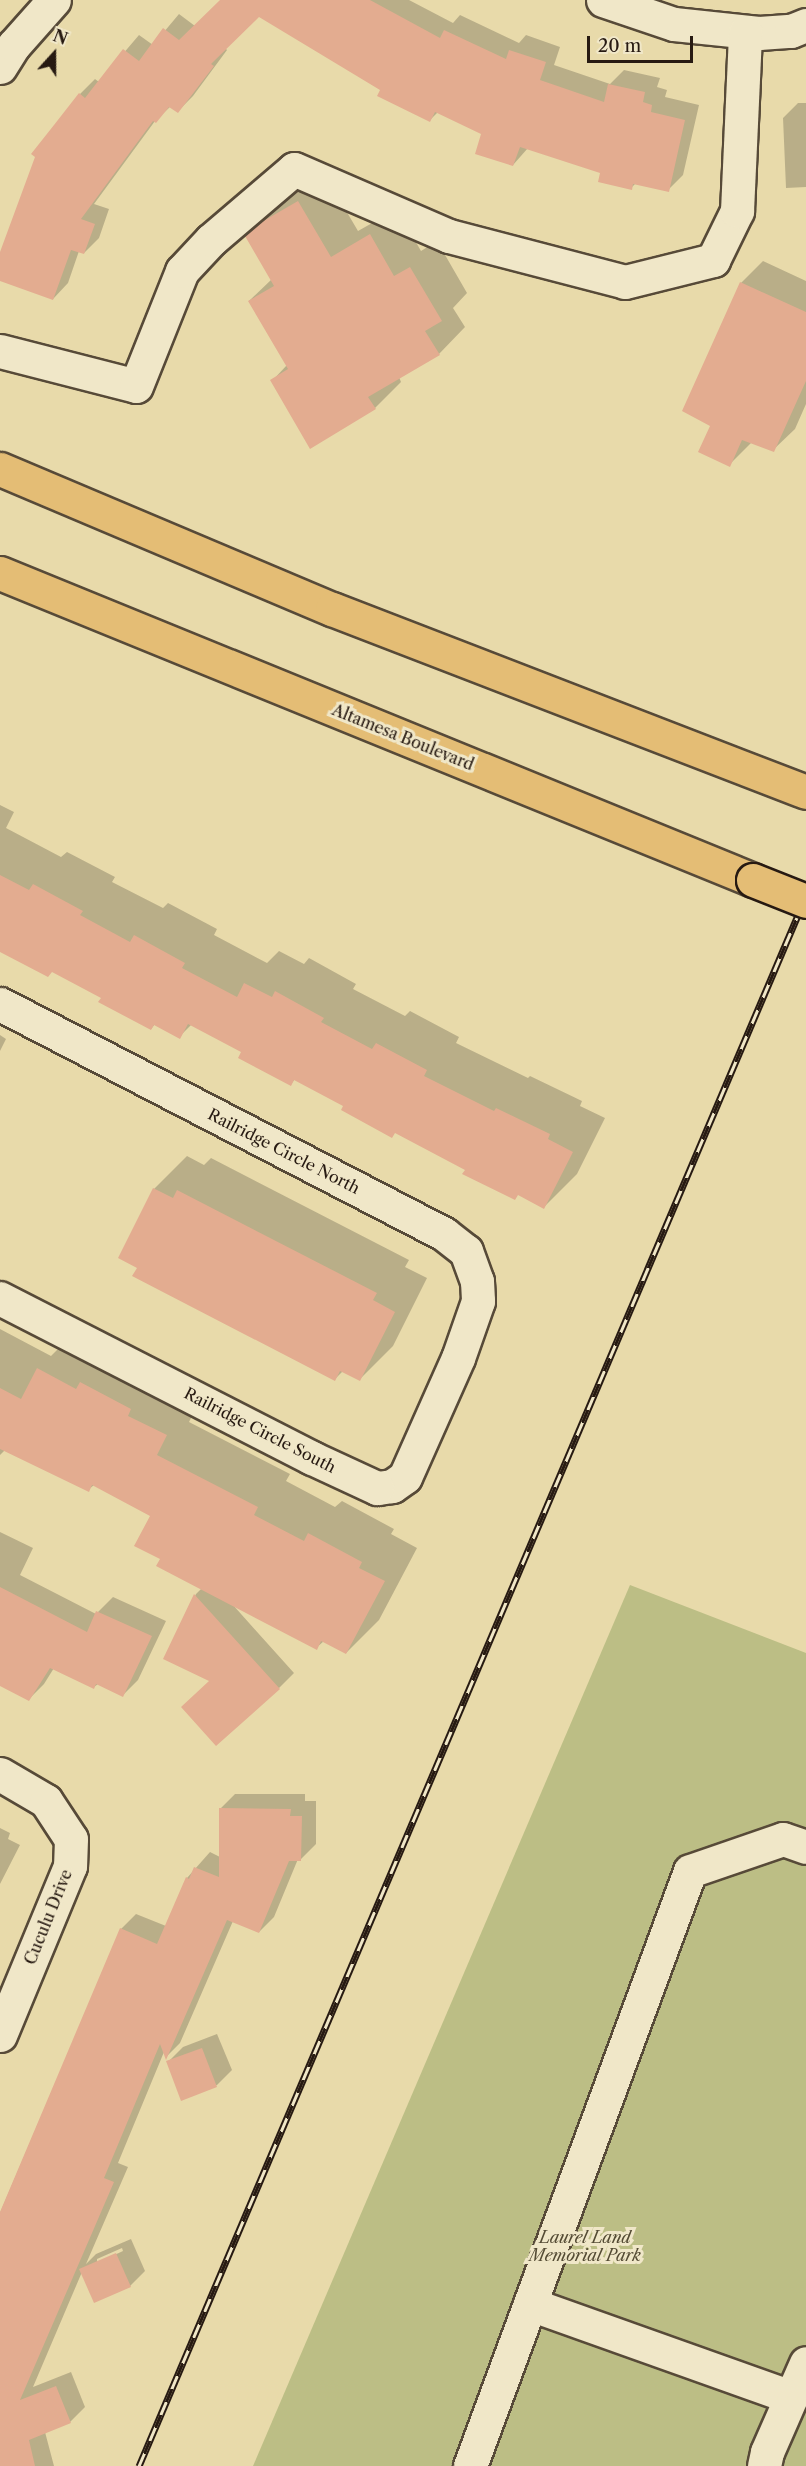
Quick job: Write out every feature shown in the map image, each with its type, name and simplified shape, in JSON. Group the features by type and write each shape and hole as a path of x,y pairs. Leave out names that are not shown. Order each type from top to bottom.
{"main road":[{"path":"0,469 332,609 794,787"},
{"name":"Altamesa Boulevard","path":"0,573 806,901"}],"street":[{"path":"0,68 14,45 54,0"},
{"path":"603,0 674,24 745,32 791,31 806,25"},
{"path":"0,351 136,386 182,272 212,240 294,169 449,236 625,282 713,260 737,211 745,32"},
{"name":"Railridge Circle North","path":"0,1004 444,1234 466,1251 477,1281 478,1301 458,1358"},
{"name":"Railridge Circle South","path":"0,1298 312,1458 377,1488 392,1486 405,1477 458,1358"},
{"name":"Cuculu Drive","path":"0,1774 46,1801 71,1839 70,1866 0,2035"},
{"path":"470,2466 690,1871 783,1839 806,1848"},
{"path":"530,2304 791,2397"},
{"path":"764,2466 806,2363"}],"green space":[{"name":"Laurel Land Memorial Park","path":"630,1585 806,1653 806,2466 253,2466"}],"building":[{"path":"220,0 370,0 440,38 444,30 506,59 509,50 546,62 540,80 604,102 608,84 645,92 643,102 652,105 651,112 685,120 669,192 633,184 632,190 598,182 600,173 520,147 513,166 475,154 481,134 435,112 430,122 377,96 380,90 259,17 211,64 214,66 178,113 169,107 156,123 153,121 81,219 95,224 84,254 71,250 53,300 0,281 0,252 35,157 31,154 79,93 85,98 123,49 139,61 163,28 179,40"},
{"path":"298,201 331,257 370,234 394,276 410,267 442,321 425,331 440,355 368,397 376,409 310,449 270,380 288,369 248,301 274,286 245,236 260,223"},
{"path":"740,282 806,312 806,381 774,452 742,440 730,467 698,452 710,426 682,411"},
{"path":"0,875 29,890 33,884 83,911 80,915 130,942 134,935 185,963 182,968 237,997 244,983 272,997 275,991 324,1018 321,1022 372,1049 376,1043 427,1070 424,1076 494,1111 496,1108 550,1134 548,1139 573,1152 544,1209 518,1195 515,1200 462,1174 465,1170 395,1133 392,1138 341,1110 343,1106 294,1080 291,1086 238,1058 241,1052 188,1024 180,1039 154,1025 151,1030 98,1002 101,998 52,972 48,977 0,952"},
{"path":"153,1188 173,1198 177,1190 377,1293 373,1300 395,1312 360,1381 340,1371 335,1381 132,1276 137,1268 118,1258"},
{"path":"37,1368 76,1389 80,1382 131,1409 128,1416 167,1435 157,1455 258,1507 254,1515 304,1541 308,1533 362,1562 359,1568 385,1581 346,1654 321,1641 317,1650 156,1566 160,1559 134,1546 150,1516 92,1485 89,1492 0,1449 0,1388 21,1399"},
{"path":"0,1587 87,1632 96,1611 152,1636 123,1697 96,1684 94,1689 50,1668 29,1701 0,1686"},
{"path":"194,1594 280,1689 216,1746 181,1707 209,1681 163,1659"},
{"path":"219,1808 291,1809 290,1816 302,1816 301,1861 289,1861 259,1933 227,1920 166,2060 160,2044 104,2178 114,2182 20,2400 56,2386 71,2423 29,2440 35,2466 0,2466 0,2212 120,1928 157,1944 186,1877 189,1879 194,1867 219,1877"},
{"path":"202,2048 217,2087 181,2101 166,2061"},
{"path":"116,2253 131,2287 94,2303 79,2269"}],"railway":[{"path":"139,2466 806,896"}]}
